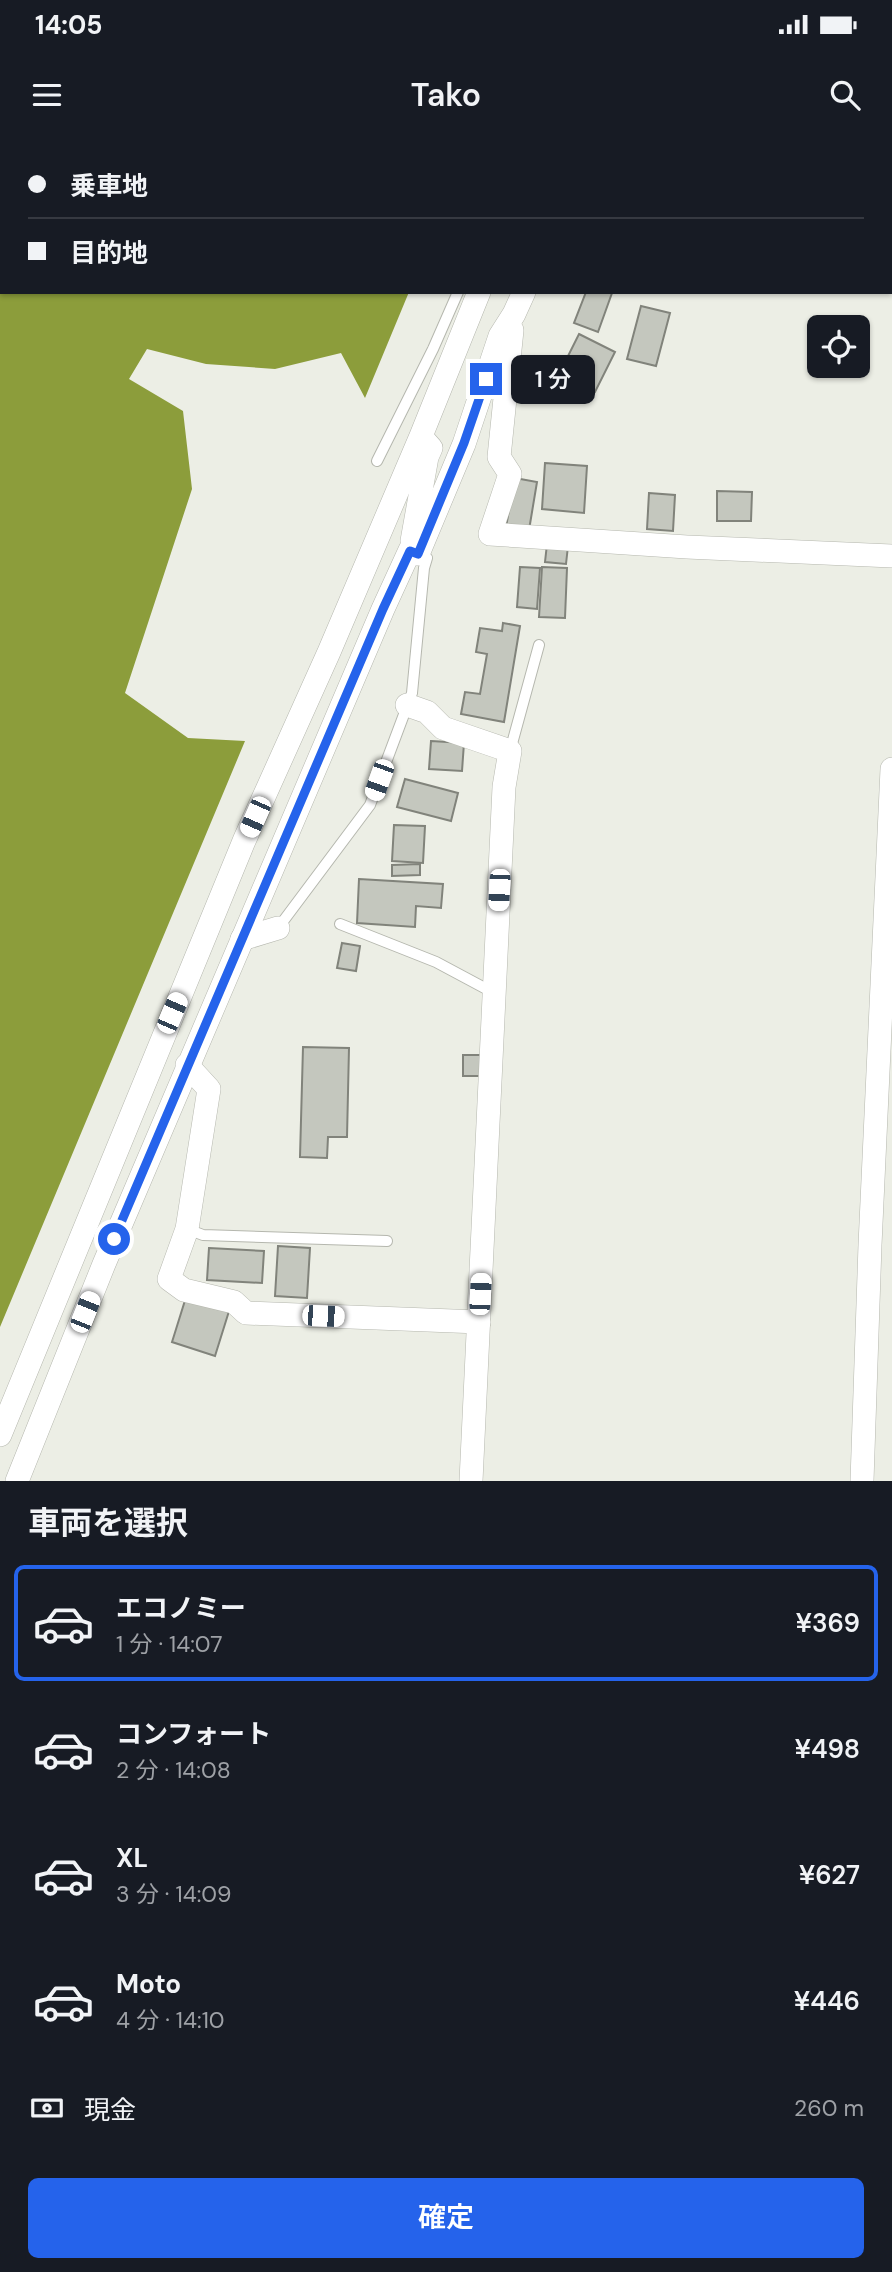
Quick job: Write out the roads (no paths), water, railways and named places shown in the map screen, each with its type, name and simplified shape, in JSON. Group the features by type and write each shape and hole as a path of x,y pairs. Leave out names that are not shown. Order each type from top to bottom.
{"street":[{"path":"0,1435 244,841 329,652 478,294"},
{"path":"17,1481 187,1065 464,443 500,336 523,294"},
{"path":"514,314 499,457 510,474 490,534 687,547 892,556"},
{"path":"414,552 427,457 431,448 421,436"},
{"path":"407,705 427,712 443,728 510,751 504,787 471,1481"},
{"path":"862,1481 892,769"},
{"path":"242,939 278,928"},
{"path":"187,1065 209,1089 187,1229 169,1279 184,1290 234,1303 246,1313 479,1322"}],"lane":[{"path":"377,461 457,294"},
{"path":"278,928 370,805 412,693 427,558 414,552"},
{"path":"510,751 539,645"},
{"path":"340,924 436,962 494,993"},
{"path":"187,1229 203,1235 387,1241"}]}
